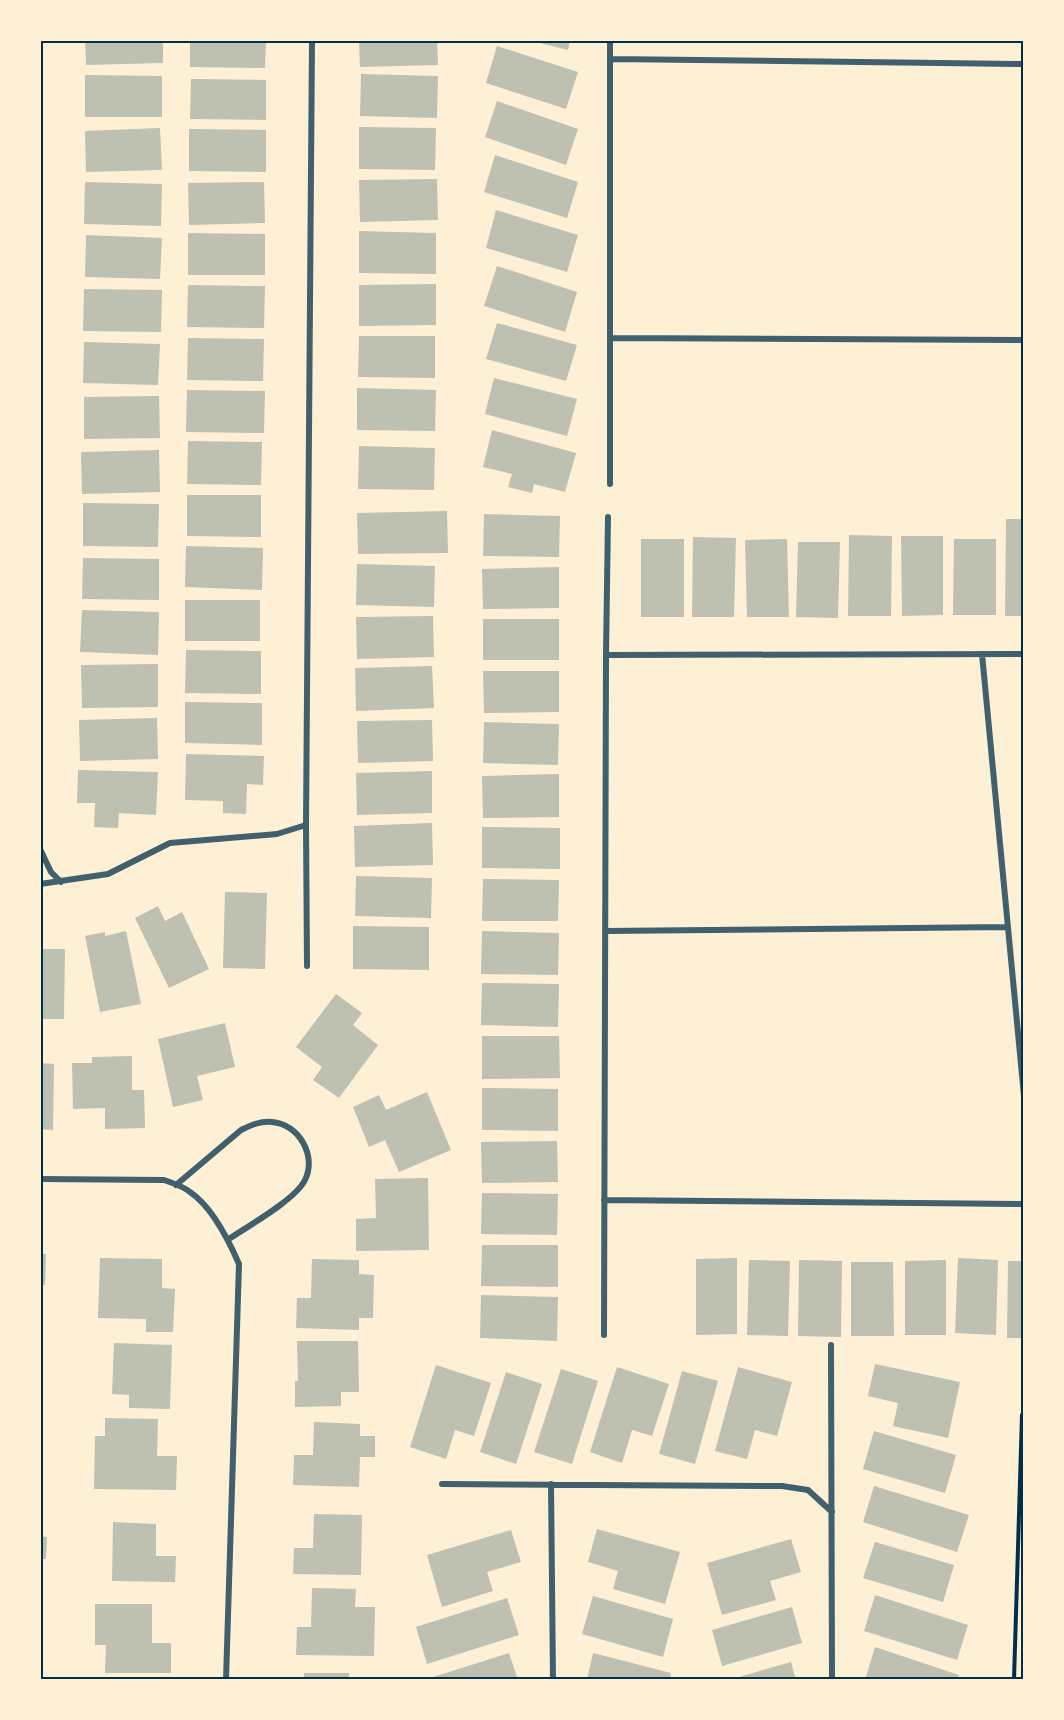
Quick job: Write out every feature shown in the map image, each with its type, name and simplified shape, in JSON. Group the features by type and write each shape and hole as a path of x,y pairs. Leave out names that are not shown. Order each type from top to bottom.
{"street":[{"path":"307,966 312,40"},
{"path":"610,40 610,484"},
{"path":"610,59 1023,64"},
{"path":"610,338 1023,340"},
{"path":"604,1335 608,517"},
{"path":"982,654 1023,1096"},
{"path":"606,655 1023,654"},
{"path":"40,884 108,874 170,843 277,834 306,825"},
{"path":"40,849 51,872 61,882"},
{"path":"605,931 1008,927"},
{"path":"176,1185 242,1130 258,1122 273,1122 286,1126 300,1137 309,1160 305,1180 294,1195 229,1239"},
{"path":"40,1179 164,1180 176,1185 191,1192 229,1239 239,1264 226,1680"},
{"path":"604,1200 1023,1204"},
{"path":"831,1345 832,1680"},
{"path":"442,1484 782,1486 808,1490 832,1512"},
{"path":"551,1484 553,1680"}],"path":[{"path":"1014,1680 1023,1413"}],"building":[{"path":"85,40 163,40 163,63 86,65"},
{"path":"190,40 266,40 265,68 190,67"},
{"path":"359,40 437,40 438,65 360,67"},
{"path":"528,40 570,40 568,50"},
{"path":"497,46 578,72 566,109 486,83"},
{"path":"361,74 438,76 437,118 360,116"},
{"path":"85,75 162,76 162,117 85,117"},
{"path":"191,79 266,80 266,120 190,119"},
{"path":"497,101 578,129 566,165 485,137"},
{"path":"359,127 436,128 435,170 359,169"},
{"path":"160,128 162,170 86,172 85,131"},
{"path":"189,129 266,130 266,172 189,171"},
{"path":"495,155 578,182 567,218 484,192"},
{"path":"437,179 438,220 360,222 359,180"},
{"path":"85,182 162,184 161,226 84,224"},
{"path":"264,182 265,223 189,225 188,183"},
{"path":"496,210 578,235 567,272 486,248"},
{"path":"359,231 436,233 436,274 359,273"},
{"path":"188,233 265,234 265,275 188,275"},
{"path":"86,235 162,238 160,279 85,277"},
{"path":"497,266 577,292 565,332 484,306"},
{"path":"436,284 436,325 359,326 359,285"},
{"path":"188,285 265,286 264,328 187,327"},
{"path":"84,289 162,290 161,332 83,331"},
{"path":"497,323 577,345 566,381 486,359"},
{"path":"359,336 435,336 435,378 358,377"},
{"path":"188,338 264,339 263,381 187,380"},
{"path":"84,342 160,344 158,385 83,383"},
{"path":"494,378 577,399 567,436 485,414"},
{"path":"357,388 436,390 435,431 357,430"},
{"path":"187,390 265,391 264,433 186,432"},
{"path":"159,396 160,438 84,439 84,397"},
{"path":"492,430 576,453 565,492 534,484 532,493 508,487 512,474 483,467"},
{"path":"188,441 262,442 261,485 187,484"},
{"path":"359,446 435,448 434,490 358,489"},
{"path":"159,450 160,492 82,494 81,452"},
{"path":"187,495 261,495 261,537 187,536"},
{"path":"83,503 159,504 158,547 83,546"},
{"path":"447,511 448,553 358,554 357,513"},
{"path":"484,514 560,516 559,557 483,556"},
{"path":"1006,519 1024,519 1024,616 1005,616"},
{"path":"849,535 892,536 891,616 848,616"},
{"path":"901,536 943,536 943,615 902,616"},
{"path":"693,537 736,538 734,617 692,617"},
{"path":"641,539 684,539 684,617 641,617"},
{"path":"787,539 789,617 747,617 745,540"},
{"path":"954,539 996,539 996,615 953,615"},
{"path":"798,542 840,542 838,618 796,617"},
{"path":"186,546 263,548 262,590 185,587"},
{"path":"83,558 159,559 159,600 82,599"},
{"path":"357,564 435,566 434,607 356,605"},
{"path":"559,567 559,608 483,609 482,569"},
{"path":"185,600 260,600 260,641 185,641"},
{"path":"82,610 159,612 158,655 80,652"},
{"path":"433,616 434,657 357,659 356,617"},
{"path":"483,619 559,619 559,660 483,660"},
{"path":"186,650 261,651 261,694 185,693"},
{"path":"158,664 158,707 82,708 81,665"},
{"path":"432,666 434,708 356,711 355,668"},
{"path":"483,671 559,671 559,712 484,713"},
{"path":"185,702 262,703 262,745 185,743"},
{"path":"157,718 158,759 80,761 79,720"},
{"path":"432,720 433,761 358,763 357,721"},
{"path":"484,722 559,724 558,765 483,763"},
{"path":"186,754 264,756 263,785 247,784 246,814 223,813 223,801 185,800"},
{"path":"78,770 158,772 156,815 119,813 118,828 94,827 95,803 77,803"},
{"path":"432,771 432,813 357,815 356,773"},
{"path":"559,774 559,817 483,818 482,776"},
{"path":"432,823 433,865 355,867 354,826"},
{"path":"482,827 560,828 560,869 482,868"},
{"path":"356,876 432,878 431,918 355,916"},
{"path":"483,879 559,880 558,921 482,921"},
{"path":"225,892 267,893 265,969 223,968"},
{"path":"158,906 165,921 182,912 209,969 169,988 135,918"},
{"path":"353,926 429,927 429,970 353,969"},
{"path":"126,931 141,1004 100,1012 85,936 105,932 105,936"},
{"path":"482,931 559,933 558,975 481,974"},
{"path":"40,949 65,949 64,1019 40,1019"},
{"path":"482,983 559,984 558,1027 481,1025"},
{"path":"336,994 362,1013 353,1025 378,1045 339,1098 313,1080 322,1067 296,1047"},
{"path":"225,1023 235,1067 197,1076 203,1100 173,1107 158,1039"},
{"path":"482,1036 559,1036 560,1078 482,1079"},
{"path":"132,1056 132,1090 144,1090 145,1128 105,1129 105,1108 73,1109 72,1063 92,1063 92,1057"},
{"path":"40,1063 54,1064 53,1130 40,1129"},
{"path":"482,1088 558,1089 558,1131 482,1130"},
{"path":"427,1092 451,1150 399,1172 385,1140 369,1147 353,1107 379,1095 386,1110"},
{"path":"557,1141 558,1182 482,1183 481,1142"},
{"path":"428,1178 429,1250 356,1251 356,1219 376,1218 375,1179"},
{"path":"482,1193 558,1194 557,1235 481,1234"},
{"path":"482,1245 558,1245 558,1287 481,1286"},
{"path":"40,1254 46,1254 45,1285 40,1285"},
{"path":"100,1258 162,1259 162,1288 175,1289 173,1332 146,1332 146,1319 98,1318"},
{"path":"737,1258 737,1334 696,1335 696,1259"},
{"path":"958,1258 998,1260 996,1335 955,1333"},
{"path":"312,1259 359,1260 359,1274 374,1275 373,1318 359,1318 359,1330 296,1328 297,1298 311,1298"},
{"path":"749,1260 790,1261 788,1336 747,1335"},
{"path":"799,1260 842,1261 841,1337 798,1336"},
{"path":"946,1260 946,1335 905,1335 905,1261"},
{"path":"1008,1261 1024,1261 1024,1338 1007,1338"},
{"path":"851,1262 893,1262 894,1336 851,1336"},
{"path":"481,1295 558,1297 557,1341 480,1338"},
{"path":"297,1341 358,1341 359,1392 341,1392 341,1406 295,1407 295,1381 298,1381"},
{"path":"114,1343 172,1345 170,1409 129,1408 129,1395 112,1394"},
{"path":"875,1364 960,1382 948,1438 893,1426 898,1403 868,1396"},
{"path":"436,1365 491,1383 474,1436 455,1430 446,1459 410,1447"},
{"path":"617,1367 669,1384 652,1436 632,1430 622,1463 590,1452"},
{"path":"738,1367 792,1382 777,1436 755,1430 747,1459 715,1451"},
{"path":"561,1369 598,1381 572,1464 534,1452"},
{"path":"682,1371 718,1381 695,1464 659,1454"},
{"path":"506,1372 542,1384 516,1464 480,1452"},
{"path":"105,1418 158,1419 157,1456 177,1456 176,1490 94,1489 95,1436 105,1436"},
{"path":"314,1422 360,1424 360,1436 375,1436 375,1457 360,1457 359,1487 293,1485 294,1455 313,1455"},
{"path":"874,1431 956,1455 945,1493 863,1469"},
{"path":"874,1486 969,1515 957,1552 863,1522"},
{"path":"314,1514 362,1515 361,1575 293,1574 294,1548 313,1548"},
{"path":"113,1522 156,1524 156,1556 176,1556 175,1582 112,1581"},
{"path":"597,1529 680,1552 665,1604 613,1589 618,1571 588,1562"},
{"path":"511,1530 521,1562 487,1572 493,1591 442,1607 427,1555"},
{"path":"40,1536 47,1537 46,1559 40,1559"},
{"path":"791,1539 801,1572 770,1581 776,1600 722,1615 707,1563"},
{"path":"875,1542 954,1565 943,1602 863,1578"},
{"path":"312,1588 356,1589 355,1607 375,1607 374,1656 296,1655 297,1627 311,1627"},
{"path":"875,1595 968,1625 957,1660 864,1631"},
{"path":"593,1596 673,1619 663,1657 582,1634"},
{"path":"507,1598 519,1635 427,1664 416,1627"},
{"path":"95,1604 152,1604 152,1643 171,1643 171,1673 105,1673 106,1645 95,1645"},
{"path":"792,1607 802,1643 722,1666 712,1630"},
{"path":"875,1647 959,1675 957,1680 865,1680"},
{"path":"509,1653 518,1680 427,1680 427,1679"},
{"path":"593,1653 671,1673 670,1680 587,1680"},
{"path":"791,1662 796,1680 732,1680 732,1679"},
{"path":"304,1673 349,1673 349,1680 304,1680"}]}
